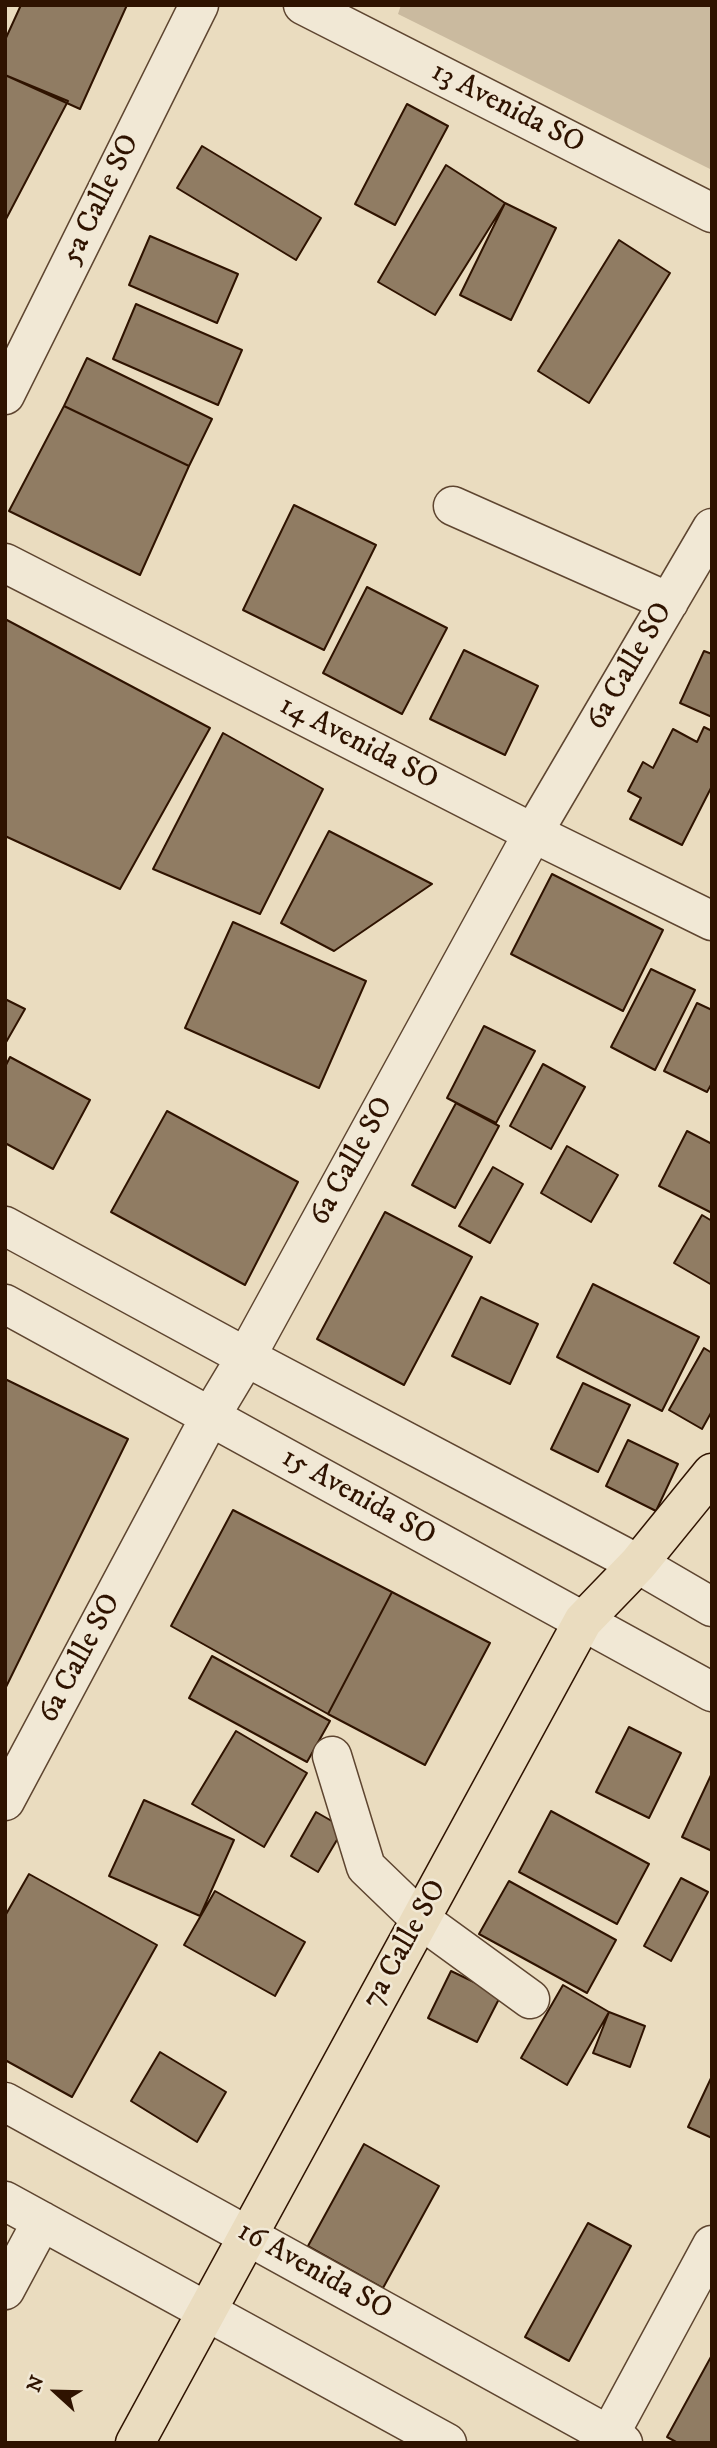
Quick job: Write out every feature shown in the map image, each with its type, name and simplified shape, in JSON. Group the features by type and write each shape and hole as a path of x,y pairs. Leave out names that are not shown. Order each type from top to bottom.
{"main road":[{"name":"7a Calle SO","path":"135,2443 583,1621 638,1564 712,1473"}],"street":[{"name":"5a Calle SO","path":"5,395 199,5"},
{"name":"13 Avenida SO","path":"303,5 712,213"},
{"path":"453,506 669,602"},
{"name":"6a Calle SO","path":"5,1801 210,1417 246,1357 533,833 712,528"},
{"name":"14 Avenida SO","path":"5,564 533,833 712,921"},
{"path":"5,1226 638,1564 712,1607"},
{"name":"15 Avenida SO","path":"5,1304 712,1692"},
{"path":"332,1756 366,1867 420,1919 530,1999"},
{"name":"16 Avenida SO","path":"5,2102 612,2440"},
{"path":"5,2201 207,2312 408,2433 447,2443"},
{"path":"5,2290 42,2221"},
{"path":"612,2440 712,2245"}],"shaded area":[{"path":"401,5 712,5 712,170 398,14"}],"building":[{"path":"21,5 127,5 80,109 5,75 5,40"},
{"path":"5,75 68,101 5,221"},
{"path":"407,104 448,126 395,225 355,204"},
{"path":"202,146 321,218 296,260 177,188"},
{"path":"446,165 505,203 435,315 378,282"},
{"path":"505,203 556,228 511,320 460,295"},
{"path":"150,236 238,274 217,323 129,285"},
{"path":"619,240 670,273 589,403 538,371"},
{"path":"136,304 242,350 218,405 113,359"},
{"path":"87,358 212,419 189,466 64,406"},
{"path":"64,406 189,466 140,575 9,511"},
{"path":"294,505 376,545 324,650 243,610"},
{"path":"367,587 447,628 402,714 323,673"},
{"path":"5,619 210,728 120,889 5,836"},
{"path":"464,650 538,686 505,755 430,719"},
{"path":"704,651 712,654 712,717 680,703"},
{"path":"704,727 712,731 712,786 682,845 630,819 641,798 628,791 643,762 653,768 673,729 697,742"},
{"path":"223,733 323,789 260,914 153,869"},
{"path":"329,831 432,884 334,951 281,923"},
{"path":"552,874 663,930 623,1011 511,954"},
{"path":"233,922 366,981 319,1088 185,1028"},
{"path":"651,969 695,990 655,1070 611,1047"},
{"path":"5,999 25,1009 5,1044"},
{"path":"697,1003 712,1010 712,1083 707,1092 664,1071"},
{"path":"484,1026 535,1051 496,1123 447,1098"},
{"path":"10,1057 90,1100 53,1169 5,1143 5,1067"},
{"path":"543,1064 585,1087 551,1149 510,1126"},
{"path":"456,1103 499,1126 455,1208 412,1185"},
{"path":"167,1111 298,1182 245,1285 111,1212"},
{"path":"687,1131 712,1144 712,1213 659,1186"},
{"path":"567,1146 618,1175 591,1222 541,1193"},
{"path":"493,1167 523,1184 490,1243 459,1226"},
{"path":"385,1212 472,1257 404,1385 317,1339"},
{"path":"702,1215 712,1221 712,1285 674,1263"},
{"path":"593,1284 699,1337 662,1411 557,1357"},
{"path":"481,1297 538,1324 510,1384 452,1356"},
{"path":"704,1348 712,1353 712,1411 702,1429 669,1410"},
{"path":"5,1379 128,1439 5,1689"},
{"path":"583,1383 630,1405 598,1472 551,1449"},
{"path":"628,1440 678,1464 656,1511 606,1486"},
{"path":"233,1510 392,1592 328,1714 171,1626"},
{"path":"392,1592 490,1643 425,1765 328,1714"},
{"path":"212,1656 330,1721 307,1762 189,1698"},
{"path":"629,1727 681,1753 649,1818 596,1792"},
{"path":"236,1731 307,1773 264,1847 192,1804"},
{"path":"712,1773 712,1851 682,1837"},
{"path":"144,1800 234,1840 200,1916 109,1876"},
{"path":"551,1811 649,1864 617,1924 519,1872"},
{"path":"316,1812 344,1828 318,1872 291,1856"},
{"path":"29,1874 157,1945 72,2097 5,2060 5,1916"},
{"path":"681,1878 708,1892 671,1961 644,1946"},
{"path":"509,1881 616,1940 587,1993 479,1934"},
{"path":"215,1891 305,1942 275,1996 184,1945"},
{"path":"451,1971 501,1995 477,2042 428,2018"},
{"path":"563,1985 609,2012 567,2085 521,2058"},
{"path":"609,2012 645,2026 630,2067 593,2053"},
{"path":"160,2052 226,2092 197,2142 131,2101"},
{"path":"712,2076 712,2138 688,2127"},
{"path":"364,2144 439,2186 383,2288 308,2246"},
{"path":"588,2223 631,2246 569,2361 525,2337"},
{"path":"712,2355 712,2443 678,2443 667,2437"}]}
